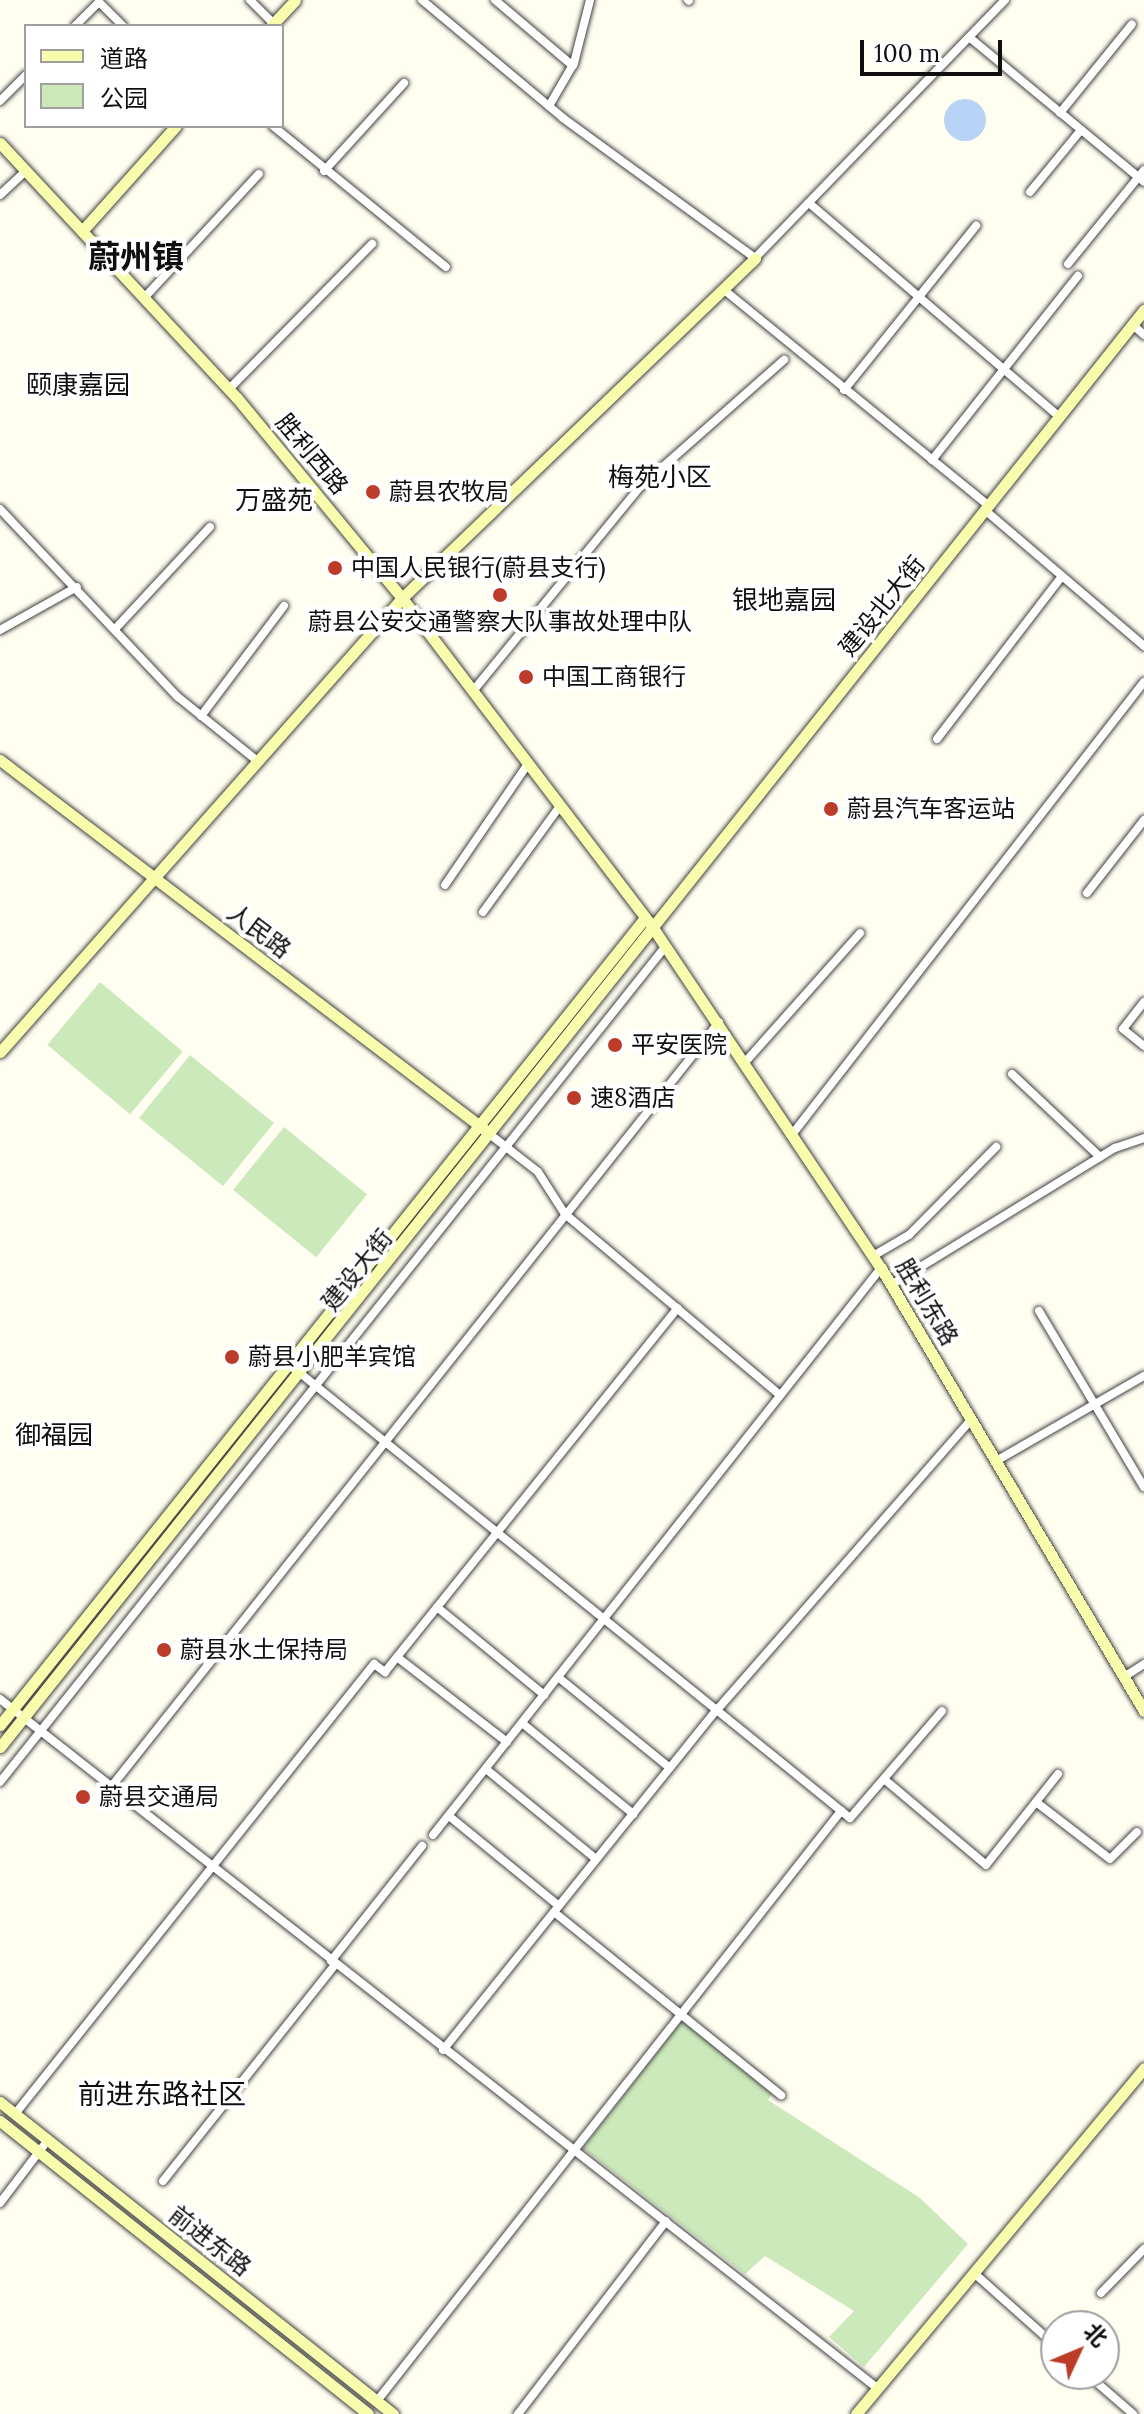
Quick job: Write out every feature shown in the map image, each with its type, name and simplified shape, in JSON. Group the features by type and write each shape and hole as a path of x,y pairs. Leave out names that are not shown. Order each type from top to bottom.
{"main road":[{"path":"272,24 295,0"},
{"path":"82,231 174,128"},
{"name":"胜利西路","path":"0,143 229,389 402,598 653,928"},
{"path":"0,1052 149,876 402,598 755,258"},
{"name":"建设北大街","path":"653,928 1144,310"},
{"name":"人民路","path":"0,760 492,1136"},
{"name":"建设大街","path":"0,1725 291,1366 645,918"},
{"name":"胜利东路","path":"653,928 747,1060 881,1268 1144,1711"},
{"name":"建设大街","path":"0,1747 492,1136 653,928"},
{"path":"856,2414 1144,2068"},
{"name":"前进东路","path":"0,2102 393,2414"},
{"name":"前进东路","path":"0,2121 368,2414"}],"street":[{"path":"250,0 272,24"},
{"path":"422,0 549,106 755,258 1005,0"},
{"path":"495,0 573,66"},
{"path":"549,106 573,66 590,0"},
{"path":"77,24 98,1 121,24"},
{"path":"1060,113 1132,24"},
{"path":"969,37 1142,177 1068,264"},
{"path":"0,101 24,77"},
{"path":"324,171 404,83"},
{"path":"275,128 324,171 446,267"},
{"path":"1030,192 1081,130"},
{"path":"0,195 26,171"},
{"path":"144,298 259,174"},
{"path":"809,203 921,294 1060,417"},
{"path":"844,390 976,226"},
{"path":"229,389 372,244"},
{"path":"932,460 1078,276"},
{"path":"723,289 932,460 1144,646"},
{"path":"1133,325 1144,335"},
{"path":"473,691 641,486 784,360"},
{"path":"0,509 201,716 255,759"},
{"path":"116,628 210,527"},
{"path":"937,739 1062,576"},
{"path":"0,630 77,587"},
{"path":"201,716 284,606"},
{"path":"794,1132 1144,682"},
{"path":"445,885 528,764"},
{"path":"483,912 560,806"},
{"path":"1087,893 1144,820"},
{"path":"747,1060 860,933"},
{"path":"0,1782 666,946"},
{"path":"1144,1002 1123,1029 1144,1046"},
{"path":"111,1787 719,1022"},
{"path":"1012,1074 1100,1157"},
{"path":"492,1136 538,1172 565,1214 780,1395"},
{"path":"891,1285 1100,1157 1144,1138"},
{"path":"873,1256 909,1235 996,1147"},
{"path":"433,1835 881,1268"},
{"path":"15,2114 374,1664 385,1672 678,1308"},
{"path":"1039,1311 1144,1487"},
{"path":"291,1366 850,1818 942,1711"},
{"path":"996,1461 1144,1376"},
{"path":"443,2050 716,1711 971,1420"},
{"path":"437,1607 544,1695"},
{"path":"397,1657 507,1742"},
{"path":"1124,1677 1144,1664"},
{"path":"558,1677 670,1768"},
{"path":"0,1699 877,2388"},
{"path":"522,1723 633,1814"},
{"path":"486,1769 596,1859"},
{"path":"884,1779 986,1865 1058,1774"},
{"path":"1036,1802 1110,1859 1137,1832"},
{"path":"377,2401 841,1811"},
{"path":"449,1816 781,2095"},
{"path":"163,2181 422,1846"},
{"path":"0,2203 48,2140"},
{"path":"518,2414 666,2221"},
{"path":"1101,2293 1144,2249"},
{"path":"974,2273 1040,2332"},
{"path":"1105,2390 1133,2414"}],"green space":[{"path":"100,982 183,1051 130,1114 47,1045"},
{"path":"190,1055 274,1123 223,1186 139,1118"},
{"path":"284,1127 367,1194 316,1257 233,1190"},
{"path":"682,2020 773,2092 768,2100 920,2198 968,2244 864,2367 829,2337 854,2311 765,2256 745,2274 583,2148"}],"water":[{"path":"965,99 980,105 986,120 980,135 965,141 950,135 944,120 950,105"}],"place":[{"name":"蔚县农牧局","path":"373,492"},
{"name":"中国人民银行(蔚县支行)","path":"335,568"},
{"name":"蔚县公安交通警察大队事故处理中队","path":"500,595"},
{"name":"中国工商银行","path":"526,677"},
{"name":"蔚县汽车客运站","path":"831,809"},
{"name":"平安医院","path":"615,1045"},
{"name":"速8酒店","path":"574,1098"},
{"name":"蔚县小肥羊宾馆","path":"232,1357"},
{"name":"蔚县水土保持局","path":"164,1650"},
{"name":"蔚县交通局","path":"83,1797"}],"district":[{"name":"蔚州镇","path":"136,257"},
{"name":"颐康嘉园","path":"78,385"},
{"name":"梅苑小区","path":"660,477"},
{"name":"万盛苑","path":"274,500"},
{"name":"银地嘉园","path":"784,600"},
{"name":"御福园","path":"54,1435"},
{"name":"前进东路社区","path":"162,2094"}]}
